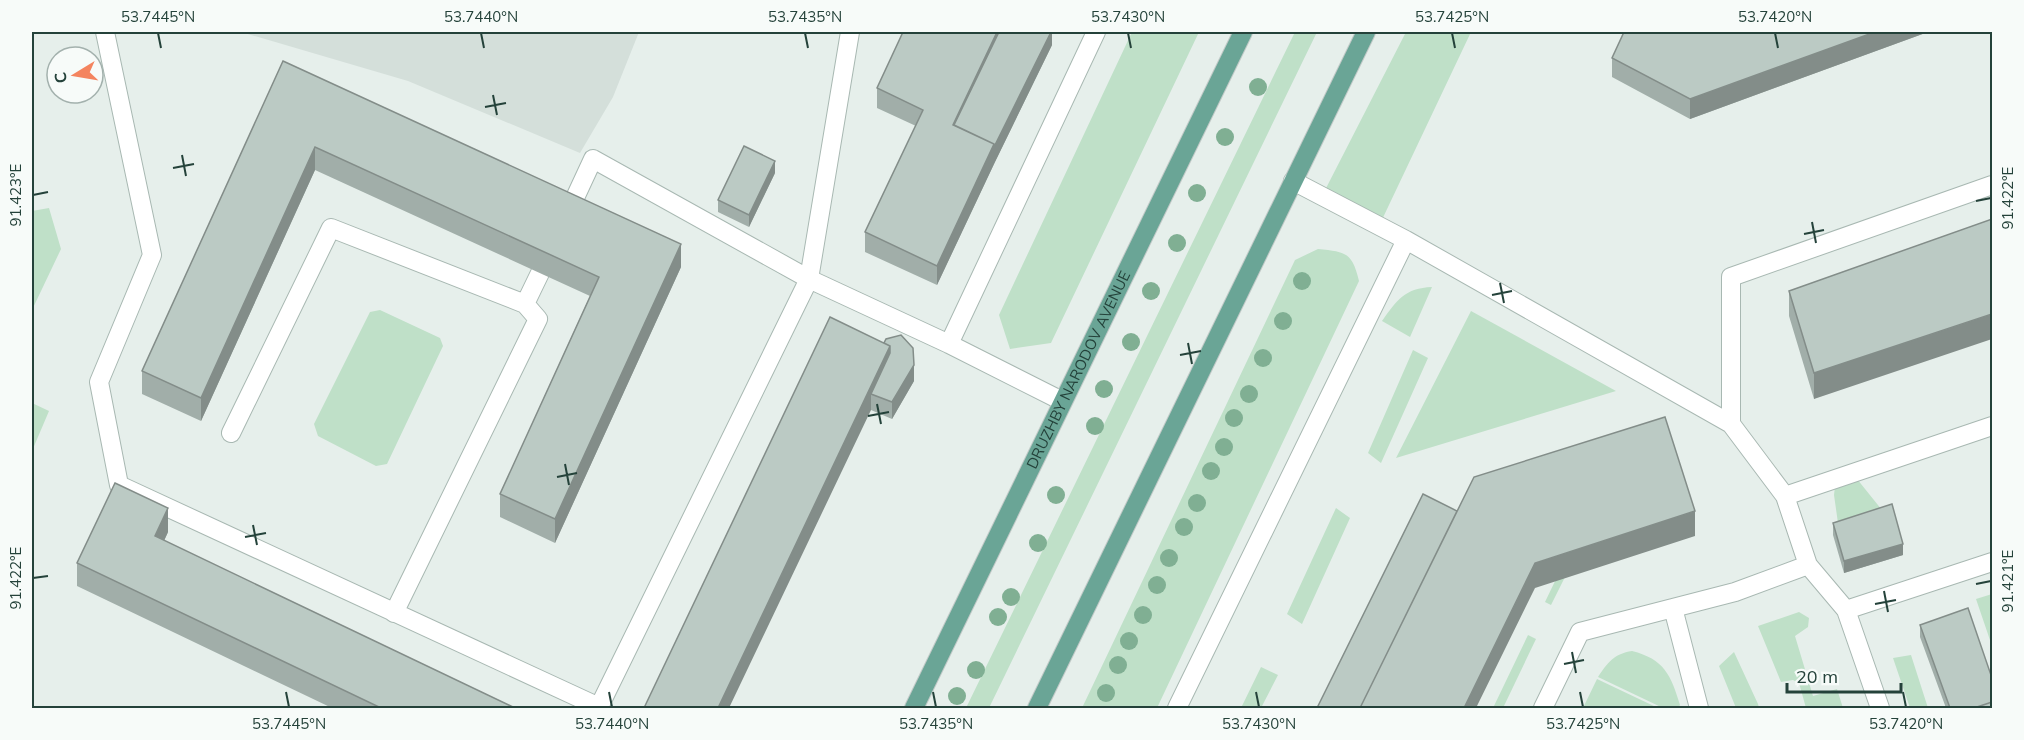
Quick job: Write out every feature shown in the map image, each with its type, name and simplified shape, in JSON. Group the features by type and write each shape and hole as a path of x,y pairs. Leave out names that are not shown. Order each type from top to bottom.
{"main road":[{"name":"DRUZHBY NARODOV AVENUE","path":"914,708 1243,32"},
{"path":"1037,708 1365,32"}],"lane":[{"path":"105,32 152,255 99,382 119,485 599,707 809,279 850,32"},
{"path":"949,344 1096,32"},
{"path":"567,215 592,159 809,279 949,344 1062,401"},
{"path":"1293,181 1406,240 1731,424 1785,496 1808,565 1846,610 1880,708"},
{"path":"1731,424 1731,277 1992,185"},
{"path":"231,433 331,228 525,304 538,319 394,613"},
{"path":"1177,708 1406,240"},
{"path":"525,304 540,273"},
{"path":"1785,496 1992,426"},
{"path":"1846,610 1992,562"},
{"path":"1543,708 1580,632 1735,592 1808,565"},
{"path":"1673,608 1699,708"}],"shaded area":[{"path":"241,32 639,32 613,97 580,153 408,81"}],"green space":[{"path":"1132,32 1199,32 1051,343 1010,349 999,315"},
{"path":"1295,32 1317,32 989,708 966,708"},
{"path":"1406,32 1471,32 1379,226 1322,196"},
{"path":"49,208 61,249 32,310 32,211"},
{"path":"1318,249 1346,255 1354,264 1359,281 1157,708 1082,708 1295,260"},
{"path":"1432,287 1410,337 1382,321 1403,296 1415,290"},
{"path":"380,310 440,338 443,346 387,464 376,466 318,436 314,424 370,312"},
{"path":"1471,311 1616,391 1396,458"},
{"path":"1413,350 1428,358 1381,463 1368,453"},
{"path":"32,403 49,411 32,451"},
{"path":"1857,479 1886,515 1839,530 1834,495 1835,486"},
{"path":"1336,508 1350,518 1302,624 1287,614"},
{"path":"1570,550 1575,557 1551,605 1545,602"},
{"path":"1992,594 1992,646 1976,599"},
{"path":"1799,612 1809,618 1808,627 1795,636 1813,696 1837,689 1843,708 1806,708 1799,683 1793,680 1781,682 1758,626"},
{"path":"1528,635 1536,639 1503,708 1493,708"},
{"path":"1632,651 1652,659 1665,670 1677,694 1680,705 1678,708 1663,708 1598,677 1612,660"},
{"path":"1734,652 1759,708 1736,708 1719,666"},
{"path":"1911,655 1928,708 1910,708 1893,658"},
{"path":"1261,667 1278,675 1261,708 1241,708"},
{"path":"1597,679 1658,708 1583,708"}],"building":[{"path":"903,32 997,32 953,125 994,144 937,266 865,232 923,110 877,88"},
{"path":"999,32 1051,32 994,147 994,144 954,125"},
{"path":"1624,32 1875,32 1690,99 1612,58"},
{"path":"283,61 681,244 555,519 500,494 599,277 315,147 201,398 142,371"},
{"path":"744,146 775,161 749,215 718,200"},
{"path":"1992,219 1992,314 1814,373 1789,291"},
{"path":"830,317 890,346 718,708 644,708"},
{"path":"901,335 913,348 914,365 892,402 871,394 890,353 890,346 884,343 886,339"},
{"path":"1665,417 1695,511 1535,563 1464,708 1360,708 1474,477"},
{"path":"115,483 168,508 155,536 515,708 381,708 77,563"},
{"path":"1423,494 1457,511 1360,708 1317,708"},
{"path":"1892,504 1903,544 1844,561 1833,523"},
{"path":"1968,608 1992,678 1992,702 1974,708 1950,708 1920,625"},
{"path":"1992,702 1992,708 1974,708"}]}
